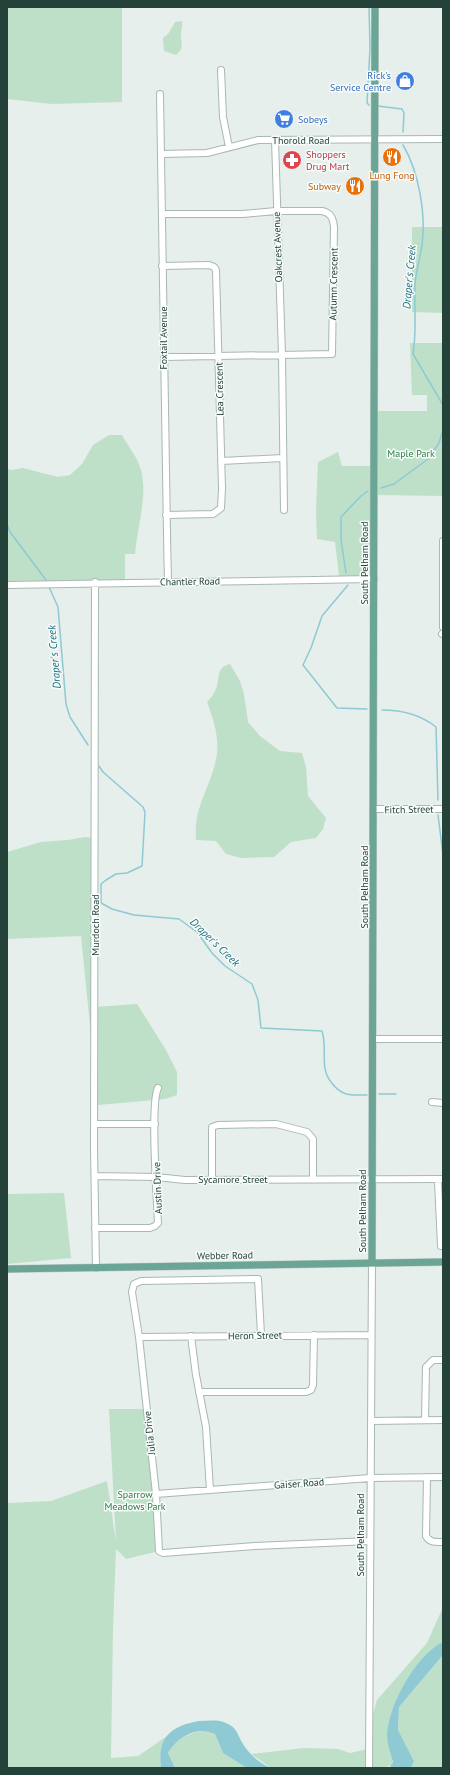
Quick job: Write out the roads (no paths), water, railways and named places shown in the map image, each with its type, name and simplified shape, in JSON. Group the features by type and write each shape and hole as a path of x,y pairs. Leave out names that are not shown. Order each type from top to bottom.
{"main road":[{"name":"South Pelham Road","path":"372,1262 375,7"},
{"name":"Webber Road","path":"7,1269 443,1262"}],"street":[{"path":"221,70 223,117 229,147"},
{"name":"Foxtail Avenue","path":"160,94 168,581"},
{"name":"Thorold Road","path":"161,154 207,153 250,140 443,139"},
{"name":"Oakcrest Avenue","path":"274,140 282,355 284,510"},
{"name":"Autumn Crescent","path":"163,214 243,214 276,211 327,212 332,217 334,227 332,354 164,357"},
{"name":"Lea Crescent","path":"162,266 209,265 216,270 222,502 218,511 213,514 166,515"},
{"path":"221,461 283,458"},
{"path":"443,541 443,628"},
{"name":"Chantler Road","path":"7,585 95,582 374,579"},
{"name":"Murdoch Road","path":"95,582 94,1124 96,1268"},
{"name":"Fitch Street","path":"374,809 443,808"},
{"path":"373,1039 443,1039"},
{"name":"Austin Drive","path":"95,1228 150,1228 158,1223 155,1094 158,1088"},
{"path":"432,1102 443,1103"},
{"path":"94,1124 155,1124"},
{"path":"212,1180 212,1127 218,1125 276,1124 307,1132 311,1135 313,1139 313,1179"},
{"name":"Sycamore Street","path":"95,1176 156,1177 185,1180 372,1178 440,1180"},
{"path":"440,1180 441,1246 443,1246"},
{"name":"South Pelham Road","path":"369,1768 372,1262"},
{"name":"Julia Drive","path":"261,1335 258,1279 141,1281 134,1284 132,1292 139,1337 156,1494 159,1551 163,1553 255,1546 370,1541"},
{"name":"Heron Street","path":"139,1337 372,1334"},
{"path":"199,1392 306,1392 311,1390 313,1385 314,1335"},
{"path":"191,1336 199,1392 206,1427 210,1490"},
{"path":"425,1420 426,1367 433,1360 443,1360"},
{"path":"371,1421 443,1420"},
{"path":"427,1477 426,1536 428,1540 432,1542 443,1542"},
{"name":"Gaiser Road","path":"156,1494 370,1478 443,1477"}],"water":[{"path":"443,1642 443,1655 399,1707 398,1730 414,1761 411,1768 383,1768 390,1767 393,1762 387,1735 392,1710 398,1696 405,1682 423,1658 433,1648"},
{"path":"213,1720 230,1725 237,1732 245,1748 259,1761 271,1768 247,1768 223,1753 215,1734 202,1731 188,1734 172,1747 168,1753 175,1768 161,1768 161,1749 168,1735 180,1726 199,1721"}],"waterway":[{"name":"Draper's Creek","path":"369,7 370,48 367,103 369,105"},
{"name":"Draper's Creek","path":"378,106 402,109 404,113 403,132"},
{"name":"Draper's Creek","path":"403,145 409,156 417,180 423,220 422,245 415,284 415,328 413,354 443,405"},
{"name":"Draper's Creek","path":"381,488 394,484 428,459 439,443 443,430"},
{"name":"Draper's Creek","path":"346,573 341,540 341,517 361,496 368,491"},
{"name":"Draper's Creek","path":"7,524 10,532 46,580"},
{"name":"Draper's Creek","path":"348,585 322,616 311,648 303,665 337,708 367,709"},
{"name":"Draper's Creek","path":"49,587 58,607 66,704 70,717 88,745"},
{"path":"382,710 396,711 417,716 436,727 438,800"},
{"name":"Draper's Creek","path":"99,766 103,772 143,807 145,812 142,866 127,873 116,874 101,884 101,903 112,909 134,915 179,919 197,932 212,953 225,966 252,984 258,1000 261,1028 322,1031 324,1038 325,1070 331,1082 343,1093 351,1095 367,1095"},
{"name":"Draper's Creek","path":"438,815 443,855"},
{"path":"379,1094 396,1094"}],"place":[{"name":"Rick's Service Centre","path":"405,81"},
{"name":"Sobeys","path":"284,119"},
{"name":"Lung Fong","path":"392,157"},
{"name":"Shoppers Drug Mart","path":"292,160"},
{"name":"Subway","path":"355,186"}],"park label":[{"name":"Maple Park","path":"411,453"},
{"name":"Sparrow Meadows Park","path":"135,1500"}]}
